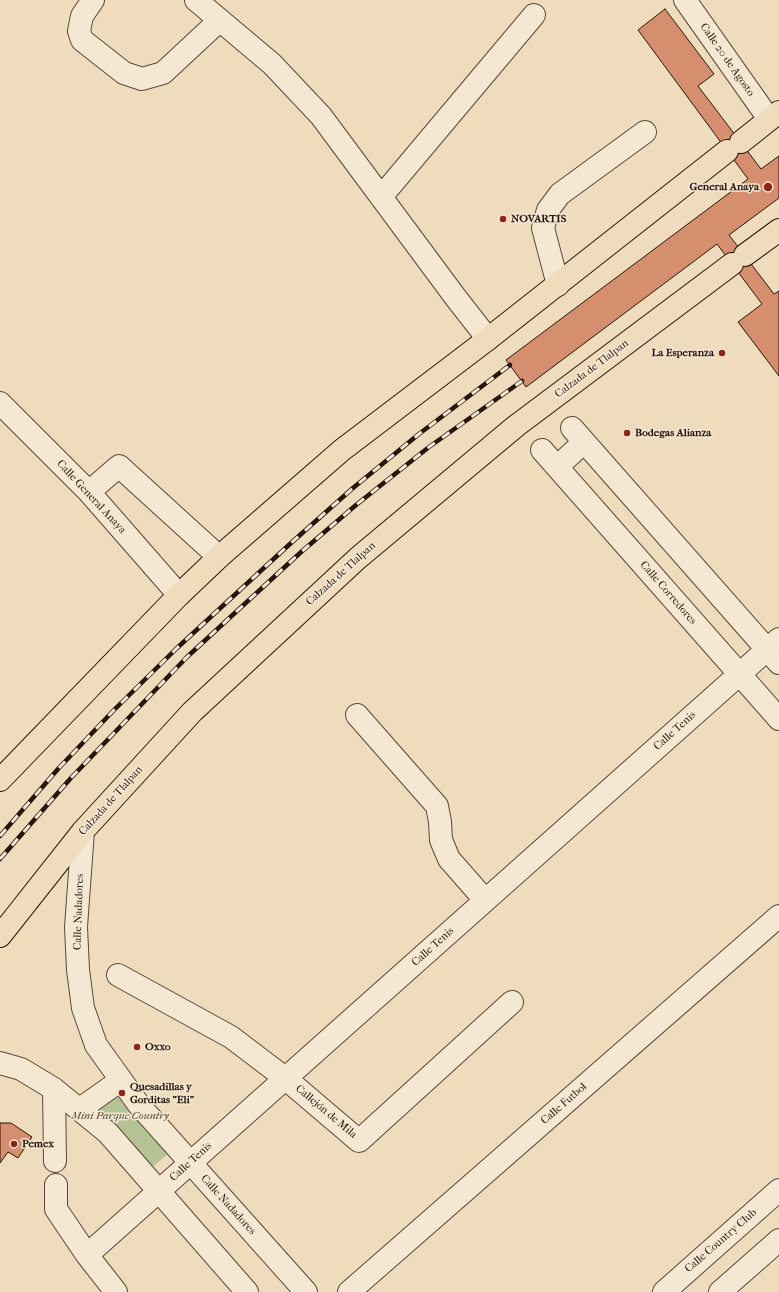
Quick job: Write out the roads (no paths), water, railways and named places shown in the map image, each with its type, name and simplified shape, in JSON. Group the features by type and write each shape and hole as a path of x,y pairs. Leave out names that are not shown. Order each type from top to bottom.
{"highway":[{"path":"0,780 179,595 219,557 342,450 488,339 774,116"},
{"name":"Calzada de Tlalpan","path":"0,936 83,831 192,712 358,558 516,426 779,230"}],"street":[{"path":"93,0 82,16 79,31 82,40 124,73 142,80 163,73 220,20"},
{"path":"196,0 272,64 321,116 488,339"},
{"name":"Calle 20 de Agosto","path":"691,2 774,116"},
{"path":"381,197 534,15"},
{"path":"558,284 543,228 548,210 560,194 646,132"},
{"name":"Calle General Anaya","path":"2,410 89,492 179,595"},
{"path":"557,467 578,435 775,650"},
{"name":"Calle Corredores","path":"542,450 779,719"},
{"path":"89,492 119,466 219,557"},
{"name":"Calle Tenis","path":"87,1255 739,674 775,650"},
{"path":"357,715 437,806 441,840 448,859 485,900"},
{"name":"Calle Nadadores","path":"83,831 76,927 78,970 83,1008 96,1045 139,1105 306,1292"},
{"name":"Calle Futbol","path":"349,1292 779,916"},
{"name":"Callejón de Mila","path":"118,975 231,1037 285,1078 359,1141 512,1002"},
{"path":"0,1063 21,1069 54,1089 108,1133 247,1292"},
{"path":"80,1109 121,1080"},
{"path":"54,1089 56,1161"},
{"path":"56,1185 56,1209 87,1255 116,1292"},
{"name":"Calle Country Club","path":"664,1292 779,1190"},
{"path":"720,1292 779,1240"}],"railway":[{"path":"0,836 58,769 114,710 177,648 353,488 419,434 510,365"},
{"path":"0,859 70,779 187,657 300,553 356,505 429,447 522,381"}],"place":[{"name":"General Anaya","path":"768,187"},
{"name":"NOVARTIS","path":"503,219"},
{"name":"La Esperanza","path":"722,353"},
{"name":"Bodegas Alianza","path":"627,433"},
{"name":"Oxxo","path":"137,1047"},
{"name":"Quesadillas y Gorditas \"Eli\"","path":"122,1093"},
{"name":"Pemex","path":"14,1144"}],"park label":[{"name":"Mini Parque Country","path":"120,1116"}]}
